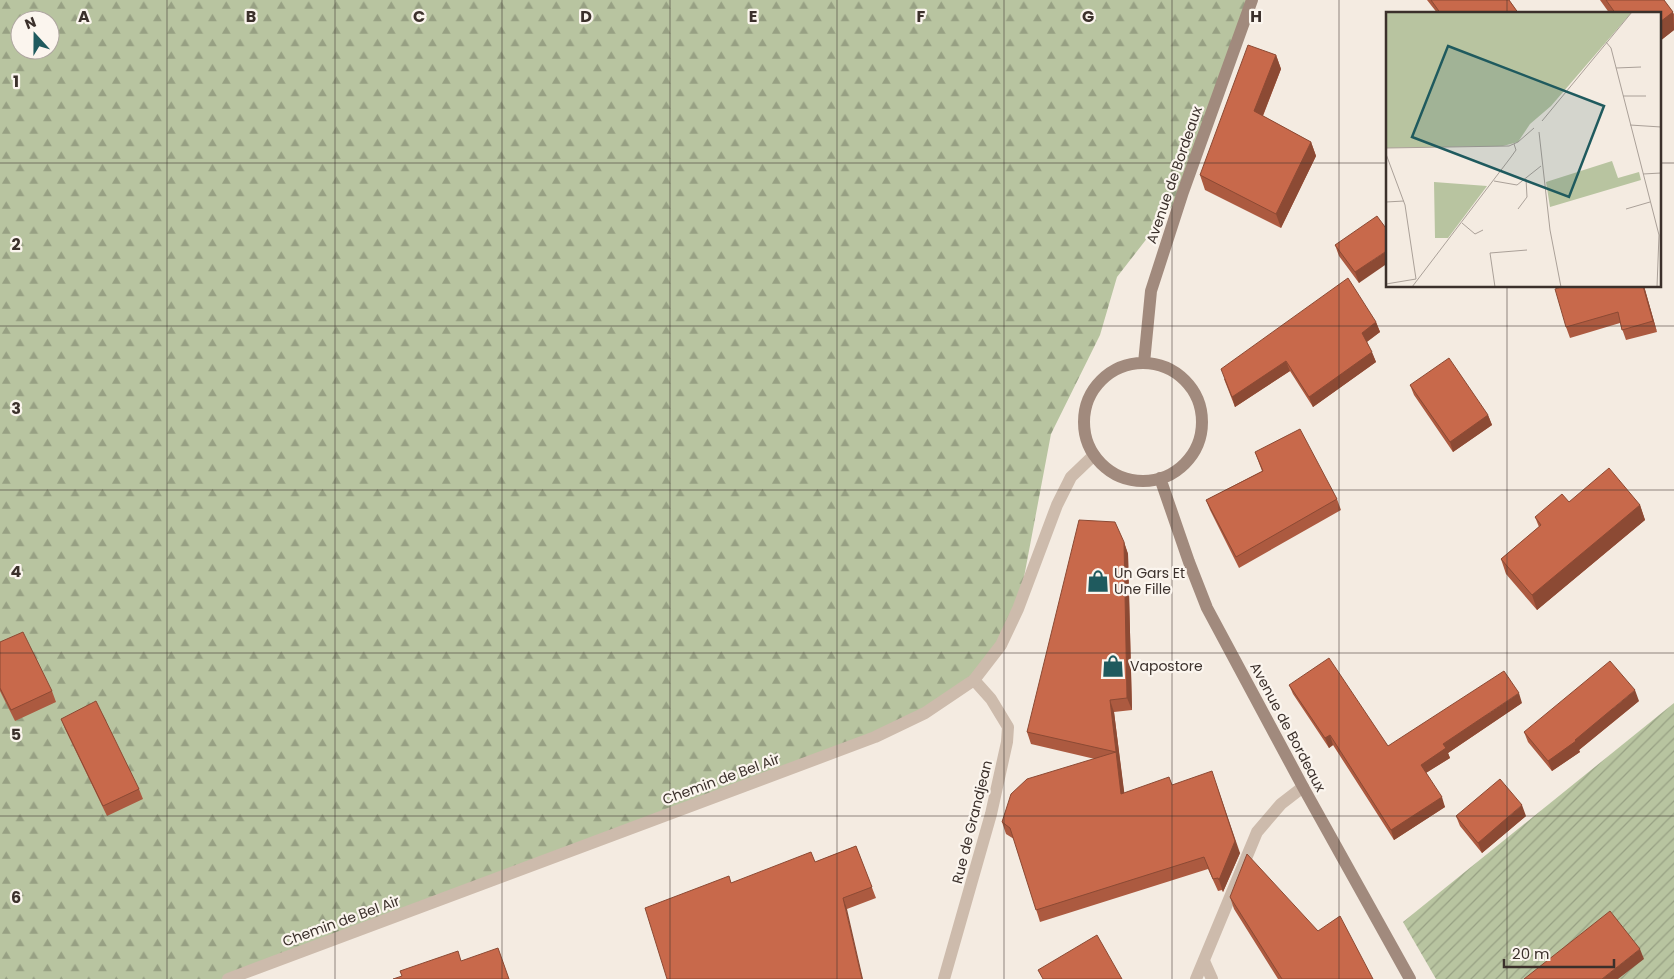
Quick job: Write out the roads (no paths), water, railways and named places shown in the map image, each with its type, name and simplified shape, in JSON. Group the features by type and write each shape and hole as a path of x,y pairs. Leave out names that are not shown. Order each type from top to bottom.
{"main road":[{"name":"Avenue de Bordeaux","path":"1144,363 1150,291 1183,192 1252,0"},
{"path":"1144,363 1163,366 1179,375 1191,388 1200,405 1202,423 1199,442 1190,457 1177,470 1160,478 1142,481 1123,478 1107,469 1094,456 1087,441 1084,425 1085,409 1091,394 1101,381 1113,371 1128,365 1144,363"},
{"name":"Avenue de Bordeaux","path":"1160,478 1207,608 1303,787 1410,979"}],"street":[{"name":"Chemin de Bel Air","path":"228,979 874,737 925,712 974,680 1001,645 1018,610 1057,504 1072,477 1094,456"},
{"name":"Rue de Grandjean","path":"944,979 991,814 1007,742 1008,727 991,699 974,680"},
{"path":"1196,979 1257,832 1281,804 1303,787"},
{"path":"1204,961 1212,979"}],"place":[{"name":"Un Gars Et Une Fille","path":"1098,581"},
{"name":"Vapostore","path":"1113,666"}]}
